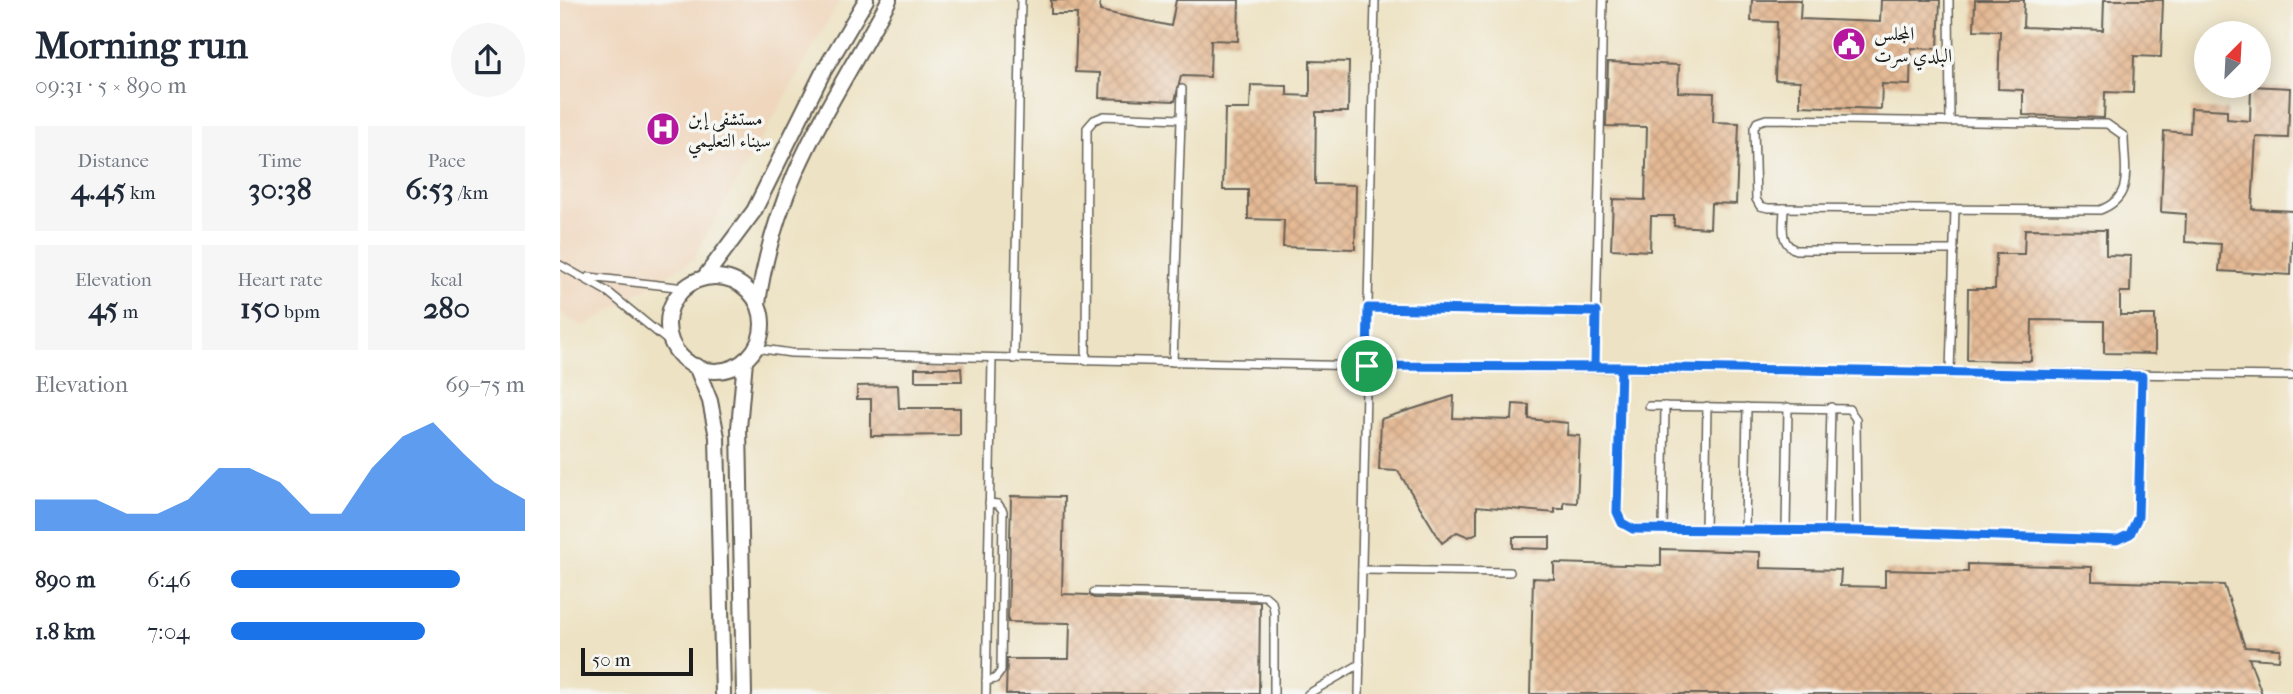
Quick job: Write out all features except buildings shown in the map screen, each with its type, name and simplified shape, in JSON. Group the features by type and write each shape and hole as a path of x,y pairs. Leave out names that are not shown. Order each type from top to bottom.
{"street":[{"path":"866,0 822,74 754,211 704,278 685,288 669,314 673,345 696,366 706,370 727,370 746,360 756,348 762,331 758,303 766,252 791,178 821,119 890,0"},
{"path":"704,278 735,281 758,303"},
{"path":"744,694 739,428 746,360"},
{"path":"696,366 710,401 717,437 723,694"}],"lane":[{"path":"1014,359 1021,0"},
{"path":"1359,694 1375,0"},
{"path":"1595,367 1602,0"},
{"path":"1949,0 1950,122"},
{"path":"1173,362 1182,89"},
{"path":"1086,361 1087,128 1094,120 1104,116 1181,119"},
{"path":"1766,119 1950,122 2107,124 2124,136 2124,192 2116,204 2100,210 1784,208 1760,206 1756,199 1754,128 1758,122 1766,119"},
{"path":"1784,208 1784,239 1788,247 1796,250 1954,250"},
{"path":"1950,372 1955,209"},
{"path":"560,265 585,277 631,309 673,345"},
{"path":"585,277 685,288"},
{"path":"1368,308 1596,312"},
{"path":"756,348 791,354 1086,361 2293,376"},
{"path":"986,694 992,359"},
{"path":"1621,367 1618,516 1625,526 1633,529 1828,530 2117,540 2126,538 2135,529 2138,517 2142,376"},
{"path":"1649,406 1849,409 1856,419 1857,531"},
{"path":"1663,529 1665,406"},
{"path":"1705,530 1707,406"},
{"path":"1745,530 1747,407"},
{"path":"1786,530 1788,407"},
{"path":"1828,530 1831,407"},
{"path":"986,681 995,679 1001,671 1003,511 998,504 989,503"},
{"path":"1362,570 1510,572"},
{"path":"1094,592 1265,596 1272,602 1274,611 1274,694"},
{"path":"1308,694 1360,664"}],"shaded area":[{"name":"مستشفى إبن سيناء التعليمي","path":"560,0 840,0 693,259 584,327 560,313"}],"place":[{"name":"المجلس البلدي سرت","path":"1849,44"},
{"name":"مستشفى إبن سيناء التعليمي","path":"663,129"}],"route":[{"path":"1367,366 1368,308 1596,312 1595,367 1621,367 1950,372 2142,376 2138,517 2135,529 2126,538 2117,540 1857,531 1633,529 1622,523 1617,512 1621,367 1595,367 1519,367 1367,366"}]}
